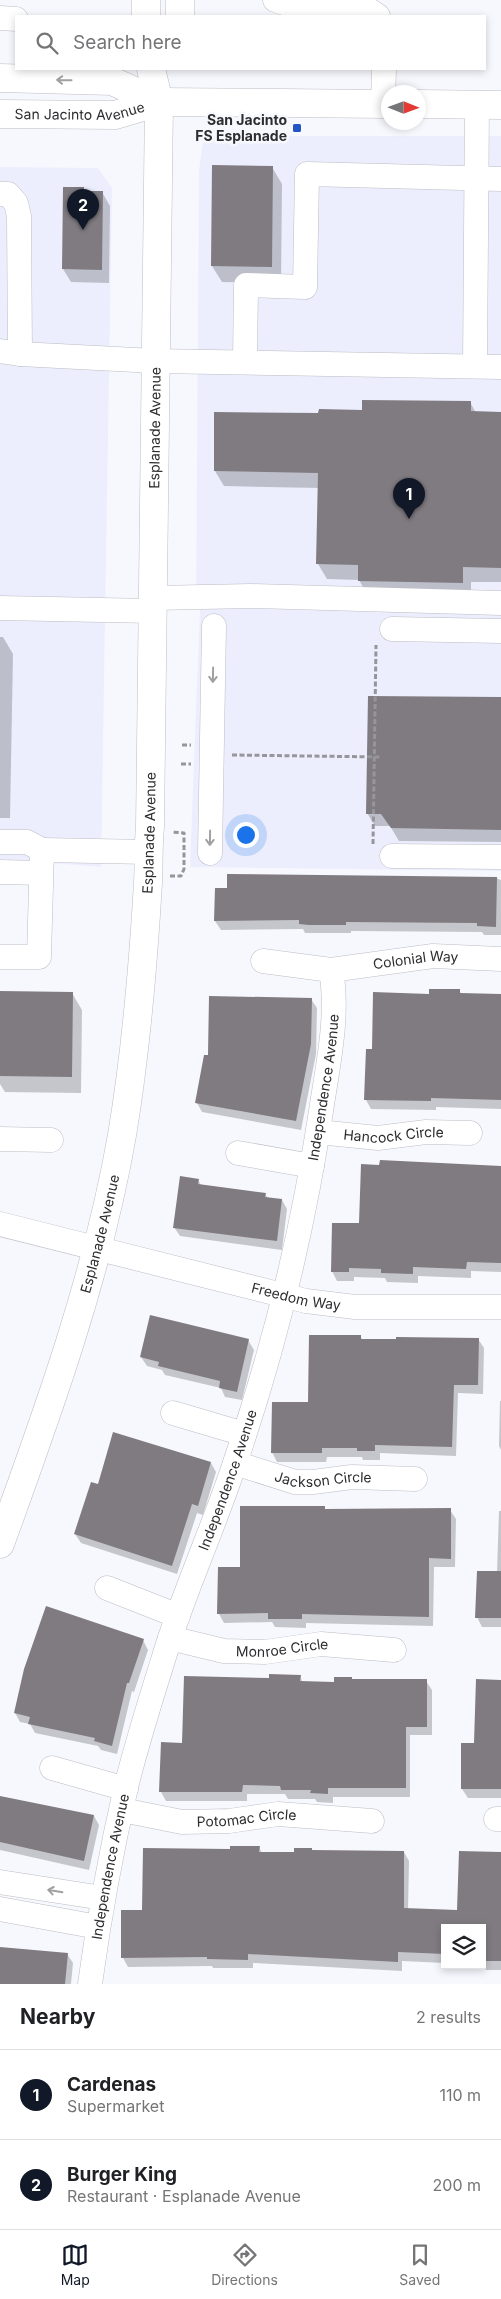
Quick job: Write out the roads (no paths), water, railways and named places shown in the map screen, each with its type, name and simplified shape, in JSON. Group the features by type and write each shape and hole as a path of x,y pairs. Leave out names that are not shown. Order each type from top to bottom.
{"main road":[{"path":"146,0 146,15"},
{"path":"180,0 180,15"},
{"name":"Esplanade Avenue","path":"0,1544 67,1353 96,1249 122,1136 137,1032 149,852 153,604 159,102 151,70"},
{"name":"Esplanade Avenue","path":"159,102 171,70"},
{"name":"San Jacinto Avenue","path":"0,78 112,81 159,102"},
{"name":"San Jacinto Avenue","path":"0,114 116,115 159,102 381,104"},
{"path":"426,104 489,105"}],"street":[{"path":"24,0 24,15"},
{"path":"275,0 302,9 369,10 376,15"},
{"path":"0,18 15,19"},
{"path":"384,70 385,85"},
{"path":"475,366 476,179 489,105"},
{"path":"245,362 246,285 305,287 307,174 501,179"},
{"path":"0,194 8,194 16,203 19,216 10,352 155,361 501,367"},
{"path":"0,608 153,604 251,596 501,603"},
{"path":"210,853 214,626"},
{"path":"384,634 501,631"},
{"path":"0,842 27,842 41,862 39,957 0,957"},
{"path":"383,850 501,857"},
{"path":"0,872 41,862 149,852"},
{"name":"Colonial Way","path":"263,961 331,970 433,956 501,959"},
{"name":"Independence Avenue","path":"90,1984 103,1898 124,1800 174,1627 235,1463 265,1367 283,1296 318,1132 334,1015 335,994 331,970"},
{"name":"Hancock Circle","path":"318,1132 378,1138 426,1132 470,1133"},
{"path":"0,1139 51,1140"},
{"path":"238,1153 312,1166"},
{"name":"Freedom Way","path":"0,1224 306,1301 354,1307 501,1307"},
{"path":"173,1413 244,1434"},
{"name":"Jackson Circle","path":"235,1463 295,1482 314,1482 352,1477 415,1479"},
{"name":"Monroe Circle","path":"106,1588 174,1627 224,1651 265,1652 321,1644 394,1650"},
{"name":"Potomac Circle","path":"52,1768 124,1800 182,1822 229,1821 278,1814 372,1821"},
{"path":"0,1882 103,1898"},
{"path":"0,1909 98,1927"}],"place":[{"name":"San Jacinto FS Esplanade","path":"297,128"},
{"name":"Burger King","path":"83,230"},
{"name":"Cardenas","path":"409,519"}]}
